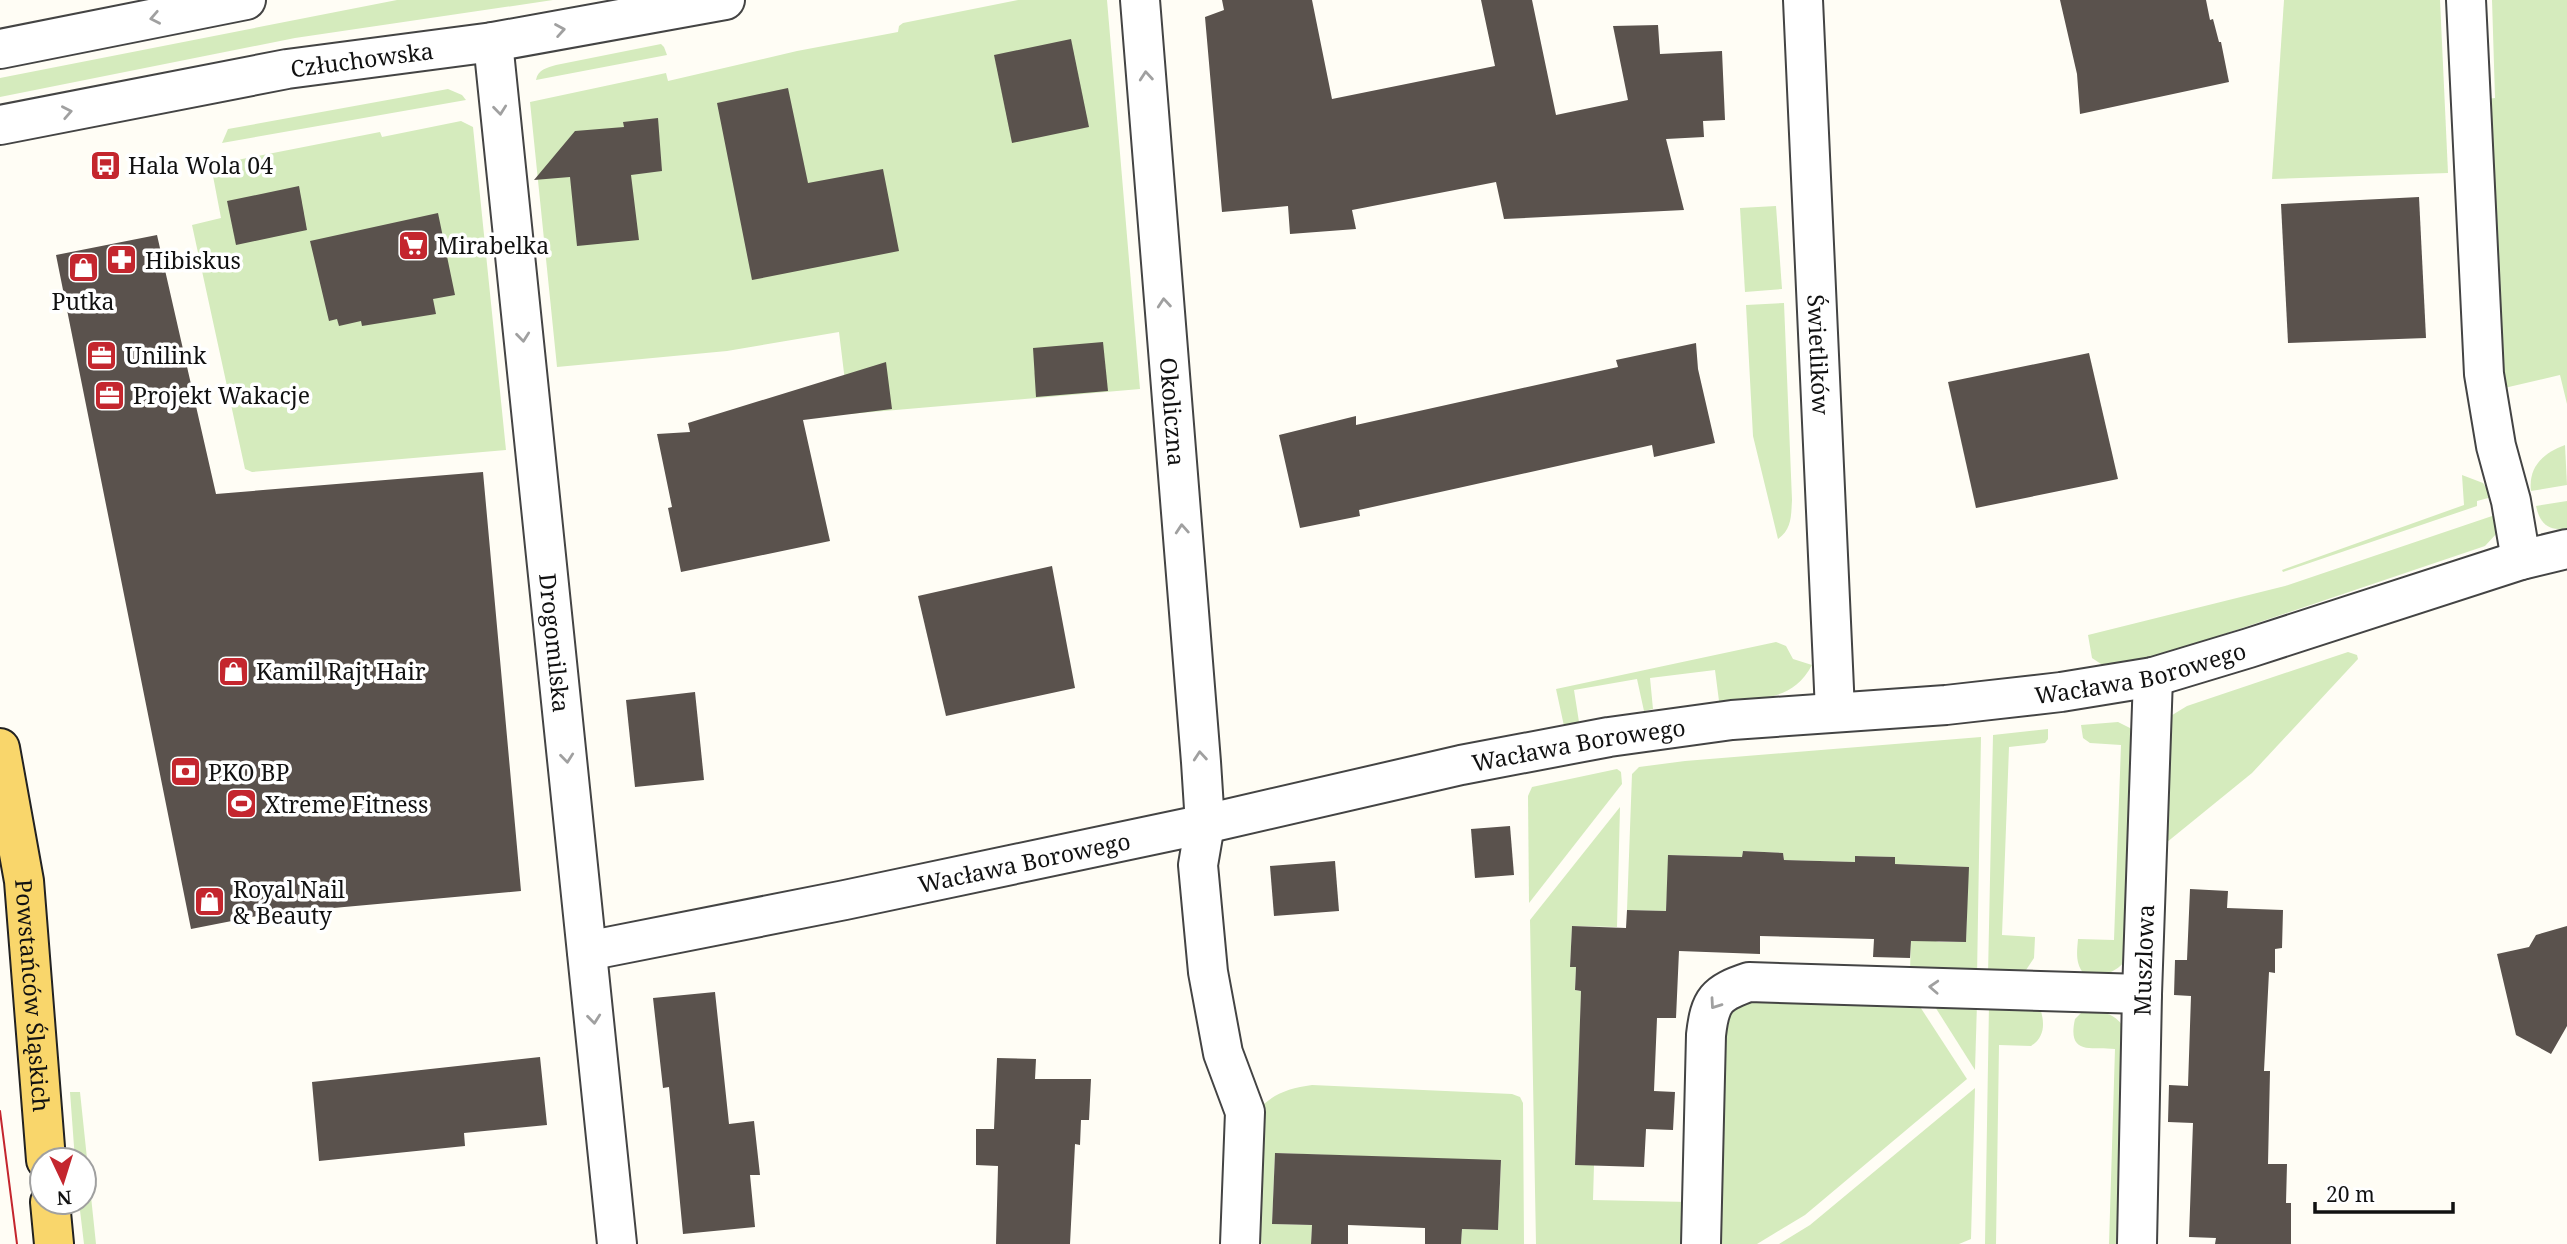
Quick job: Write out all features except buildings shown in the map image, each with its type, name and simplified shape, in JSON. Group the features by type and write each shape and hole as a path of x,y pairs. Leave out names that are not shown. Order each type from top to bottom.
{"main road":[{"name":"Powstańców Śląskich","path":"0,748 24,881 46,1146"},
{"path":"51,1216 54,1244"}],"street":[{"path":"0,49 246,0"},
{"name":"Człuchowska","path":"0,125 287,69 492,42 725,0"},
{"name":"Okoliczna","path":"1140,0 1205,824 1198,865 1208,972 1223,1053 1245,1112 1240,1244"},
{"name":"Świetlików","path":"1803,0 1835,711"},
{"path":"2466,0 2483,373 2521,560"},
{"name":"Drogomilska","path":"492,42 617,1244"},
{"name":"Wacława Borowego","path":"587,951 845,900 1205,824 1461,765 1609,737 1732,720 1946,705 2061,692 2153,677 2249,649 2521,560 2567,549"},
{"name":"Muszlowa","path":"2137,1244 2153,677"},
{"path":"1701,1244 1706,1035 1709,1009 1726,990 1749,982 2142,993"}],"green space":[{"path":"397,0 553,0 295,38 0,97 0,78"},
{"path":"1018,0 1107,0 1140,389 849,414 839,332 727,351 557,367 530,102 666,73 668,81 797,51 898,32 903,23"},
{"path":"2284,0 2440,0 2448,173 2272,179"},
{"path":"2492,0 2567,0 2567,404 2560,375 2500,389 2487,99 2495,98"},
{"path":"661,44 667,55 536,80 541,71 556,65"},
{"path":"448,89 462,95 466,100 222,143 228,129"},
{"path":"461,121 473,127 506,450 252,472 245,469 192,225 221,218 213,176 224,173 222,163 380,132 382,137"},
{"path":"1776,206 1782,289 1745,292 1740,208"},
{"path":"1784,303 1792,500 1788,526 1778,539 1753,436 1746,305"},
{"path":"2565,445 2567,485 2531,491 2532,474 2539,462 2550,452"},
{"path":"2462,475 2483,483 2492,497 2477,501 2477,506 2283,572 2282,570 2464,505"},
{"path":"2567,501 2567,528 2550,528 2540,518 2536,506"},
{"path":"2498,514 2497,533 2485,546 2171,652 2104,666 2092,658 2088,635 2285,586"},
{"path":"1776,642 1786,646 1793,659 1812,665 1804,678 1784,692 1760,698 1719,701 1715,670 1650,678 1653,709 1644,711 1637,679 1574,690 1579,722 1564,726 1556,689"},
{"path":"2348,652 2357,655 2358,659 2252,773 2161,847 2169,717 2187,706"},
{"path":"2118,722 2130,728 2135,735 2125,961 2106,973 2084,974 2078,962 2078,939 2114,940 2121,745 2090,743 2083,738 2081,725"},
{"path":"2048,729 2045,743 2009,747 2002,935 2035,937 2034,958 2024,973 1988,975 1993,735"},
{"path":"1981,737 1977,976 1910,973 1911,934 1939,942 1966,942 1968,867 1895,864 1895,857 1856,856 1855,862 1784,860 1783,853 1743,851 1742,857 1669,855 1666,911 1627,910 1632,774 1639,767"},
{"path":"1617,769 1621,772 1622,784 1529,903 1528,796 1532,787"},
{"path":"1620,807 1617,927 1572,926 1570,966 1576,967 1575,990 1581,991 1580,1029 1586,1029 1579,1050 1575,1165 1594,1165 1593,1200 1689,1202 1687,1244 1536,1244 1530,920"},
{"path":"1915,999 1967,1079 1805,1215 1757,1244 1716,1244 1720,1026 1730,1011 1745,1000"},
{"path":"1932,1002 1977,1003 1975,1070"},
{"path":"1989,1004 2040,1008 2043,1019 2041,1034 2031,1046 1999,1045 1996,1244 1985,1244"},
{"path":"2089,1010 2111,1015 2126,1031 2123,1244 2109,1244 2115,1049 2083,1047 2074,1039 2075,1019 2082,1012"},
{"path":"1312,1085 1512,1094 1520,1097 1523,1103 1524,1244 1461,1244 1462,1229 1498,1230 1501,1161 1275,1153 1272,1224 1312,1225 1311,1244 1262,1244 1255,1230 1257,1111 1282,1093"},
{"path":"1975,1088 1971,1239 1959,1244 1779,1244 1810,1225"},
{"path":"70,1092 80,1092 86,1146 74,1146"},
{"path":"81,1216 93,1216 96,1244 84,1244"}],"tram line":[{"path":"0,1111 17,1244"}],"place":[{"name":"Hala Wola 04","path":"105,165"},
{"name":"Mirabelka","path":"414,245"},
{"name":"Hibiskus","path":"122,260"},
{"name":"Putka","path":"83,267"},
{"name":"Unilink","path":"102,355"},
{"name":"Projekt Wakacje","path":"110,395"},
{"name":"Kamil Rajt Hair","path":"233,671"},
{"name":"PKO BP","path":"185,772"},
{"name":"Xtreme Fitness","path":"242,804"},
{"name":"Royal Nail & Beauty","path":"210,902"}]}
